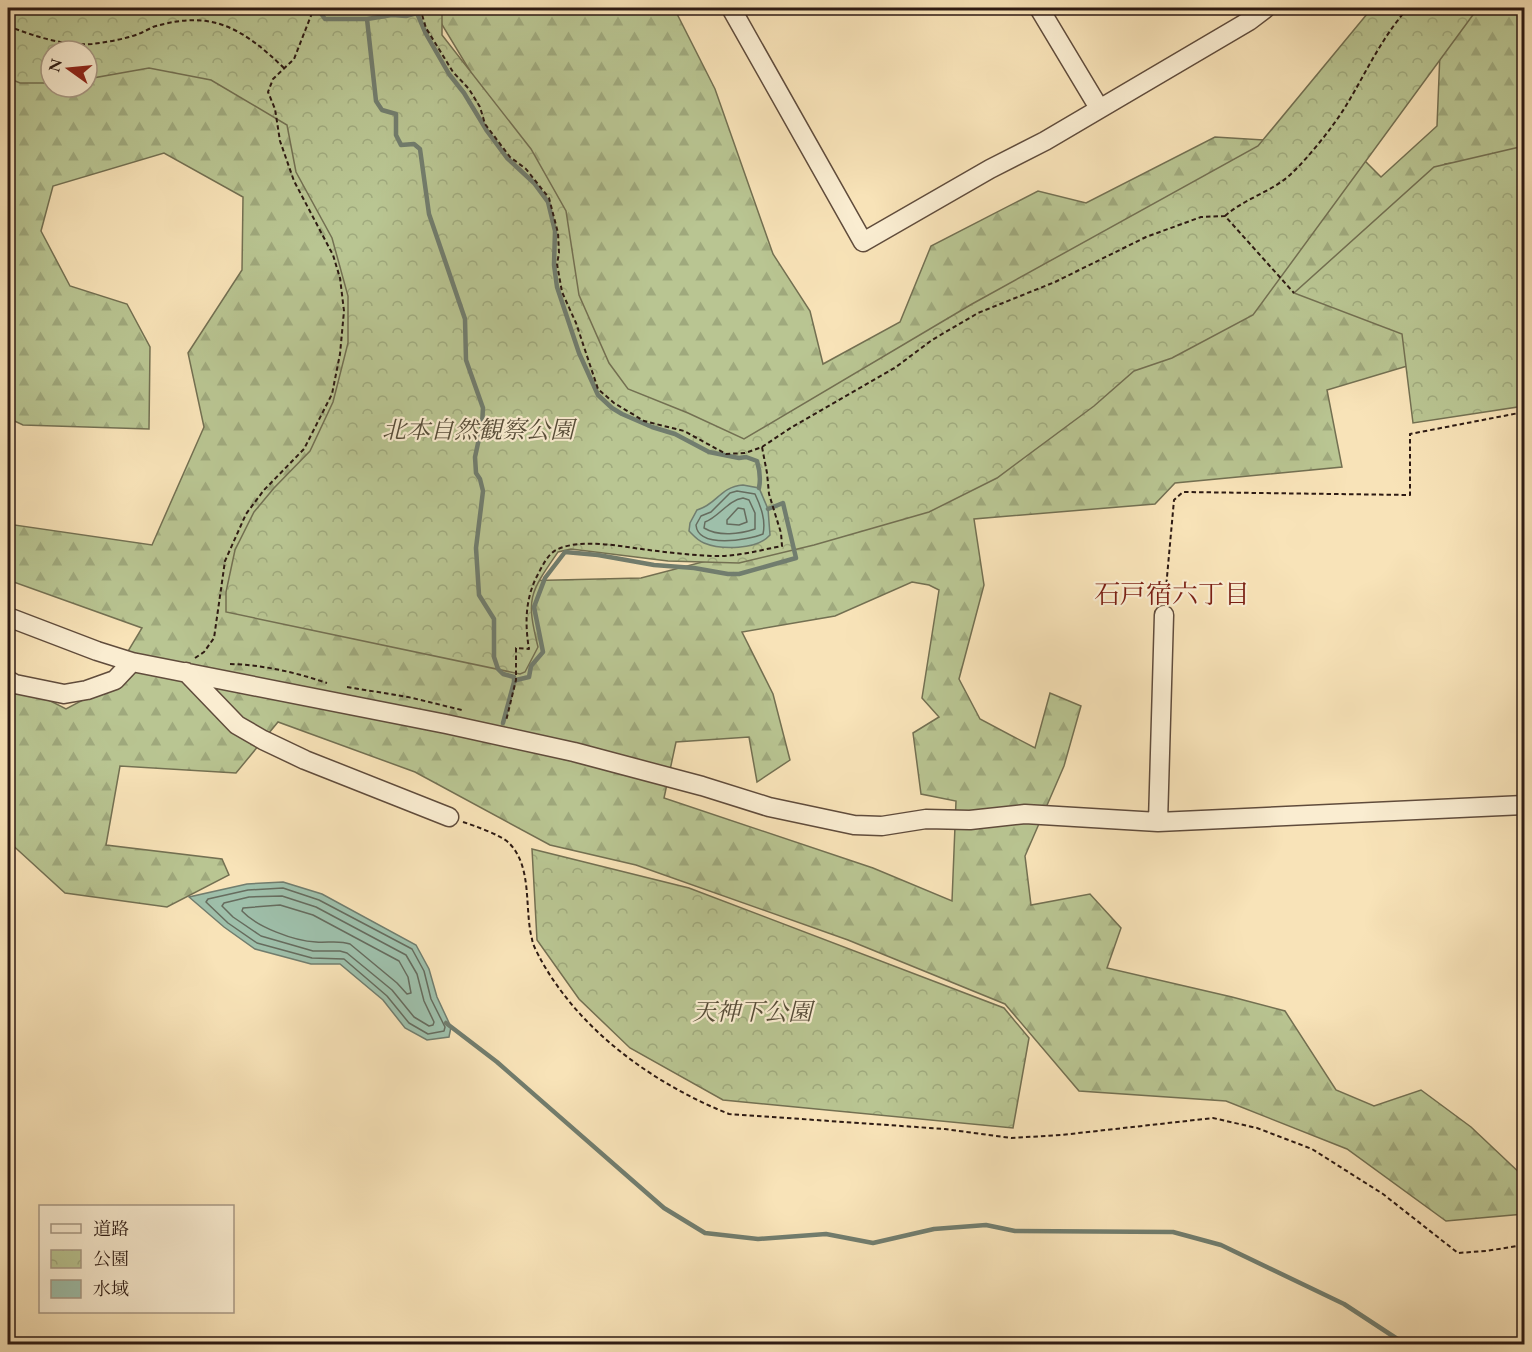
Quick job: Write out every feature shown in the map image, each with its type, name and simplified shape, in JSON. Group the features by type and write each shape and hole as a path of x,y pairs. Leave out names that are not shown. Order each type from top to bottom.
{"street":[{"path":"731,8 863,242 1045,141 1249,21 1266,8"},
{"path":"1039,8 1099,108"},
{"path":"1158,822 1164,615"},
{"path":"8,617 132,662 153,665 191,665 574,752 702,786 769,807 854,825 882,826 926,819 970,820 1025,814 1158,822 1524,805"},
{"path":"8,680 15,684 64,694 87,690 115,680 132,662"},
{"path":"191,665 237,725 305,760 449,817"}],"path":[{"path":"191,665 214,638 225,561 246,514 264,490 304,449 332,394 340,354 344,311 340,278 333,255 294,181 280,141 275,109 267,92 271,82 294,59 314,8"},
{"path":"420,8 426,28 453,72 469,89 480,106 485,124 510,157 526,169 549,198 558,233 557,264 562,291 576,323 598,389 614,403 644,421 684,431 726,454 744,453 762,447 896,367 939,335 978,313 1055,282 1146,237 1201,217 1225,216 1238,205 1270,189 1291,174 1343,111 1393,24 1408,8"},
{"path":"8,26 60,42 89,44 140,34 151,28 188,19 204,20 224,24 237,31 284,68"},
{"path":"1225,216 1294,293"},
{"path":"1164,615 1174,500 1183,492 1410,495 1410,434 1524,412"},
{"path":"503,723 505,723 516,680 516,648 529,650 526,634 527,604 540,570 549,556 557,549 570,545 594,545 716,556 782,546 781,533 769,494 762,447"},
{"path":"224,664 276,668 332,684"},
{"path":"341,686 408,697 468,712"},
{"path":"449,817 475,826 508,842 522,864 532,941 542,962 564,994 593,1028 632,1062 696,1101 729,1114 945,1129 1011,1138 1061,1136 1213,1118 1257,1128 1312,1149 1383,1194 1458,1253 1524,1245"}],"green space":[{"path":"8,8 265,8 516,581 641,578 772,544 604,394 511,139 432,8 674,8 715,89 773,254 810,311 823,364 900,322 931,246 1038,191 1086,203 1215,137 1280,141 1355,151 1381,177 1437,126 1441,28 1452,8 1524,8 1524,154 1445,164 1393,224 1444,355 1327,390 1342,467 1175,483 1155,504 974,519 984,585 959,679 980,719 1035,748 1050,693 1081,706 1064,766 1025,856 1031,905 1090,894 1121,928 1107,968 1285,1011 1336,1090 1374,1106 1421,1090 1471,1127 1524,1177 1524,1214 1446,1221 1347,1149 1226,1101 1079,1091 1005,1004 848,940 636,865 550,845 415,772 278,722 236,773 120,766 106,845 222,859 229,875 167,907 65,893 8,841 8,676 25,688 66,709 106,688 142,628 8,580 8,524 152,545 204,427 188,353 242,270 243,197 164,153 53,186 41,231 70,286 127,304 150,347 149,429 23,425 8,418","holes":["912,582 929,585 939,590 922,698 939,717 913,733 921,794 956,801 952,901 873,868 664,798 676,742 749,737 757,782 790,760 773,694 742,632 835,616"]},
{"name":"北本自然観察公園","path":"8,8 442,8 442,35 531,149 566,211 579,295 609,363 628,389 744,439 972,304 1258,146 1372,8 1478,8 1253,315 1172,358 1134,371 1094,406 997,478 929,512 814,545 739,563 668,561 571,549 558,552 541,578 533,597 532,617 538,647 525,672 520,674 226,612 226,592 235,550 254,512 310,451 333,402 348,343 348,296 332,238 296,172 287,125 211,80 149,68 99,77 99,39 39,39 39,83 20,83 8,78"},
{"path":"1524,146 1524,406 1413,423 1402,334 1294,293 1434,167"},
{"name":"天神下公園","path":"532,849 689,888 1004,1008 1029,1038 1013,1128 723,1100 630,1048 579,999 537,940"}],"water":[{"path":"743,485 759,488 768,509 770,535 757,544 729,548 702,542 689,531 690,523 697,510 710,504 723,492"},
{"path":"283,882 322,894 416,945 429,969 437,997 451,1027 449,1037 427,1040 405,1028 383,1000 340,964 311,964 255,949 224,927 189,897 247,884"}],"waterway":[{"path":"322,8 320,12 325,19 367,19 376,101 382,110 396,114 396,135 401,145 414,144 420,149 429,214 465,319 466,360 483,408 475,457 476,473 483,491 476,548 479,595 494,619 494,657 498,669 503,674 514,677 514,682"},
{"path":"367,19 417,13 449,74 464,93 487,131 507,158 534,183 548,202 555,231 554,265 557,287 579,353 598,395 622,414 675,434 709,452 739,458 746,457 757,461 760,474 759,488"},
{"path":"503,723 514,682 529,677 531,666 543,652 534,607 545,578 565,552 739,574 796,558 783,503 768,509"},
{"path":"446,1023 497,1062 664,1208 705,1233 758,1239 826,1234 873,1243 934,1229 986,1225 1015,1231 1173,1232 1221,1245 1344,1304 1405,1344"}],"district":[{"name":"石戸宿六丁目","path":"1172,594"}]}
